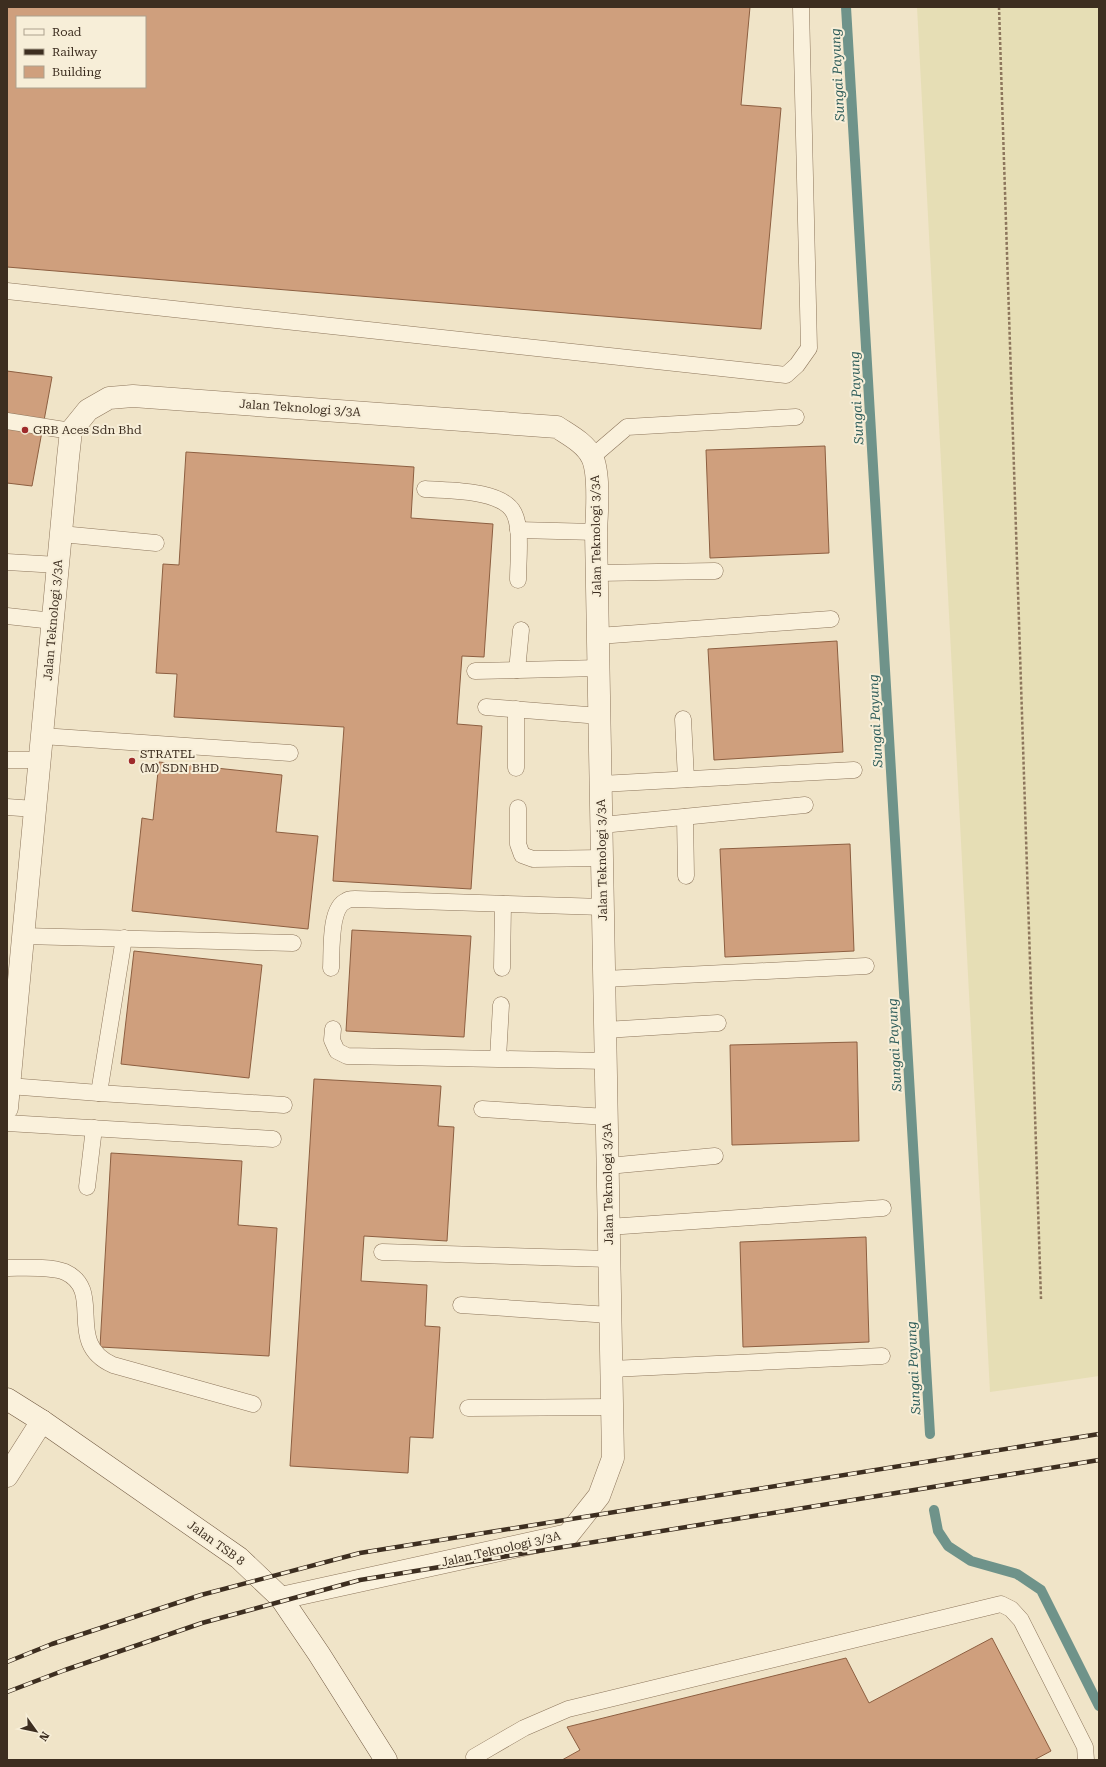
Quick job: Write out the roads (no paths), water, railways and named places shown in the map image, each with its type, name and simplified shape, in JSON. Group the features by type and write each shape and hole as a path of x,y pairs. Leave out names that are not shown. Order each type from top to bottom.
{"street":[{"name":"Jalan Teknologi 3/3A","path":"7,1108 14,963 23,936 72,431 88,410 109,398 133,396 557,427 578,440 592,457 597,478 596,532 598,573 613,1458 599,1496 568,1534 281,1598"},
{"name":"Jalan TSB 8","path":"7,1399 42,1421 239,1558 281,1598 319,1654 386,1760"},
{"path":"7,1476 42,1421"}],"lane":[{"path":"7,292 786,375 797,365 809,348 801,7"},
{"path":"592,457 627,427 796,417"},
{"path":"7,421 72,431"},
{"path":"425,489 494,497 506,504 514,512 518,530 518,580"},
{"path":"518,530 596,532"},
{"path":"61,534 156,543"},
{"path":"7,562 58,565"},
{"path":"598,573 715,571"},
{"path":"7,616 53,621"},
{"path":"598,636 831,619"},
{"path":"517,670 521,630"},
{"path":"475,671 599,668"},
{"path":"486,707 600,716"},
{"path":"516,709 516,768"},
{"path":"683,719 686,779"},
{"path":"42,736 290,754"},
{"path":"7,760 39,760"},
{"path":"601,784 854,770"},
{"path":"602,825 805,805"},
{"path":"7,808 35,810"},
{"path":"518,808 518,844 522,854 533,859 602,858"},
{"path":"684,817 686,876"},
{"path":"331,968 334,917 338,908 345,901 355,899 603,907"},
{"path":"502,968 503,904"},
{"path":"23,936 293,943"},
{"path":"99,1093 124,938"},
{"path":"604,979 866,966"},
{"path":"498,1058 501,1005"},
{"path":"605,1030 718,1023"},
{"path":"333,1029 332,1040 336,1051 347,1056 498,1058 606,1062"},
{"path":"9,1086 284,1105"},
{"path":"482,1109 607,1117"},
{"path":"7,1123 273,1139"},
{"path":"87,1187 94,1128"},
{"path":"608,1166 715,1156"},
{"path":"608,1227 883,1208"},
{"path":"382,1252 609,1259"},
{"path":"7,1268 52,1269 64,1272 75,1279 82,1289 85,1302 89,1345 102,1361 253,1404"},
{"path":"461,1305 610,1315"},
{"path":"611,1369 882,1356"},
{"path":"468,1408 612,1407"},
{"path":"471,1759 524,1728 568,1709 1002,1604 1011,1609 1022,1620 1085,1747 1086,1760"}],"waterway":[{"name":"Sungai Payung","path":"846,7 930,1434"},
{"name":"Sungai Payung","path":"934,1510 938,1531 948,1546 971,1561 1017,1574 1041,1590 1099,1706"}],"railway":[{"path":"7,1662 52,1644 201,1595 360,1553 1099,1434"},
{"path":"7,1692 65,1670 202,1623 360,1580 1099,1460"}],"place":[{"name":"GRB Aces Sdn Bhd","path":"25,430"},
{"name":"STRATEL (M) SDN BHD","path":"132,761"}]}
